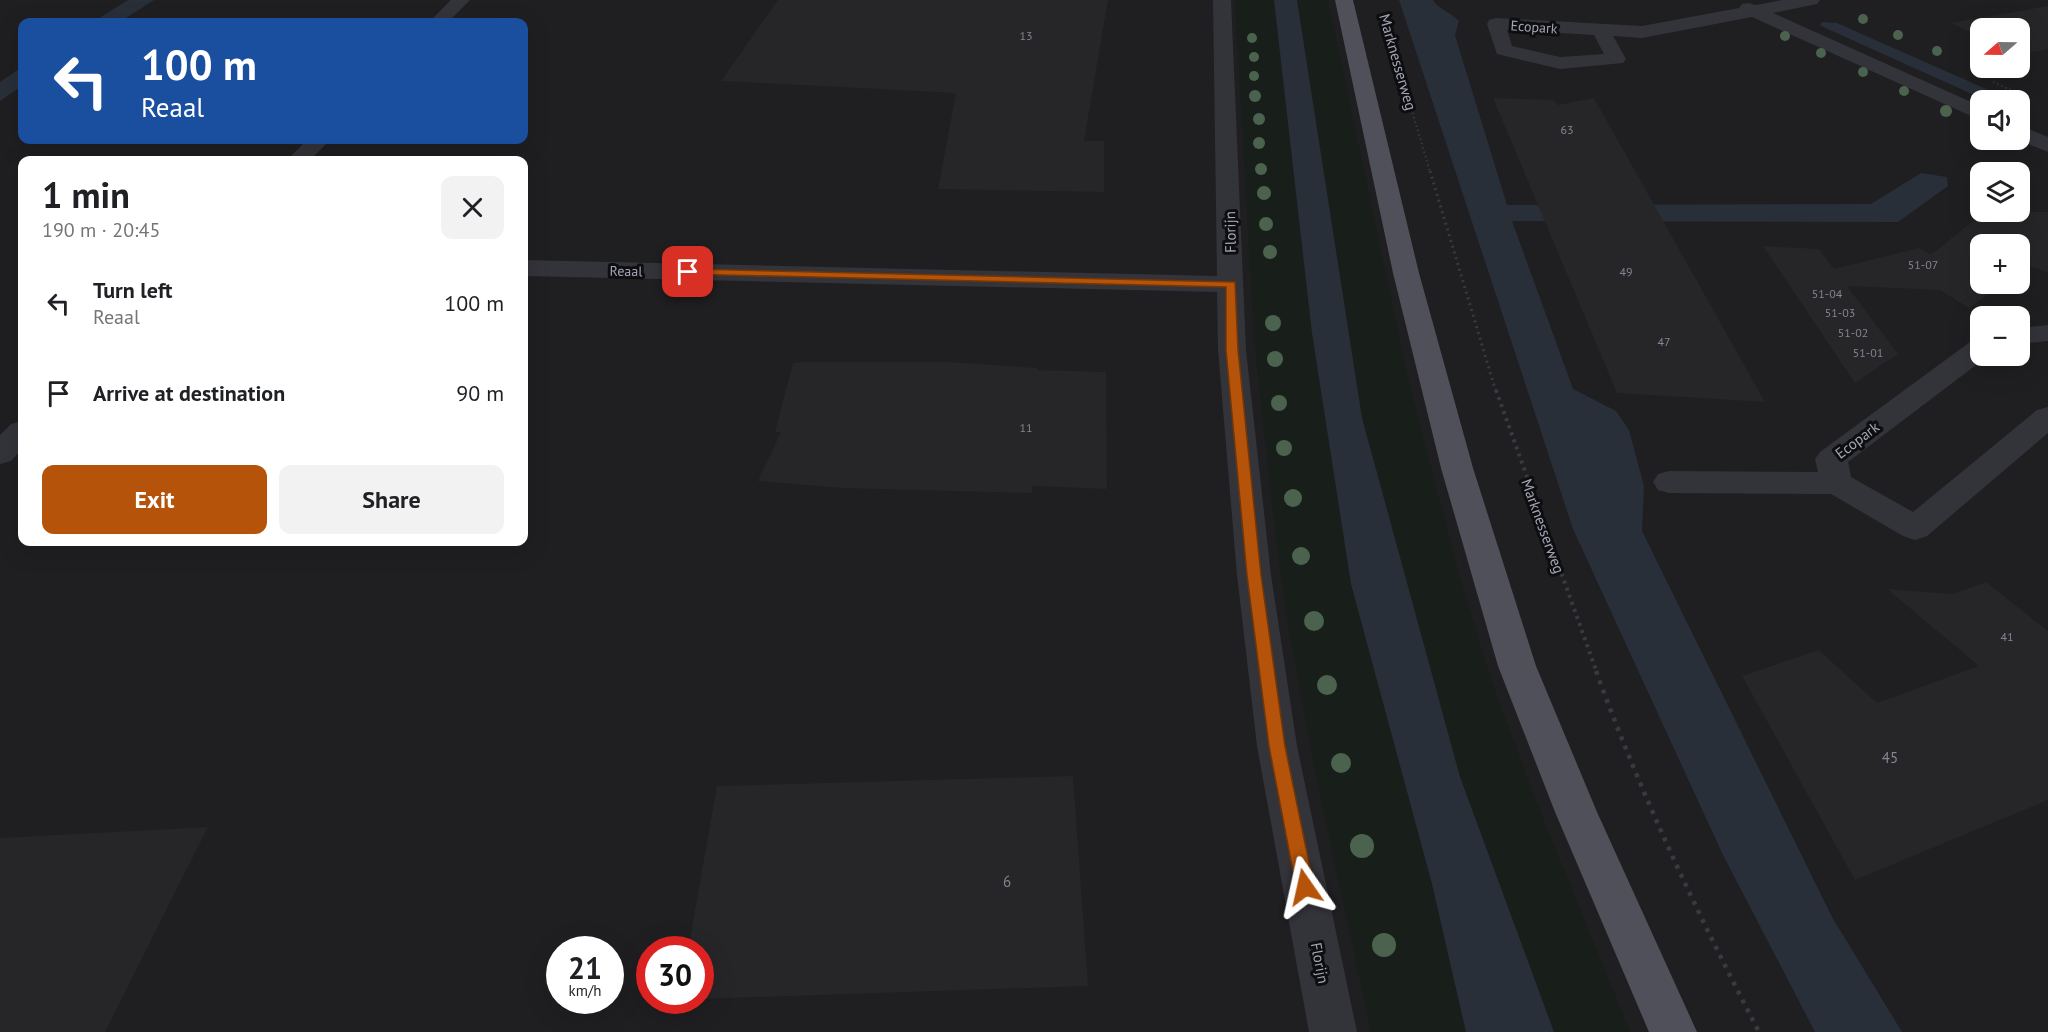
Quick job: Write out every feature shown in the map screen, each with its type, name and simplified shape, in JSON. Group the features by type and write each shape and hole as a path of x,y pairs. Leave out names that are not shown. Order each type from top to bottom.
{"main road":[{"path":"1344,0 1406,273 1457,468 1517,666 1576,812 1673,1032"}],"street":[{"path":"442,18 461,0"},
{"name":"Florijn","path":"1222,0 1232,284 1232,350 1255,586 1277,746 1333,1032"},
{"path":"1730,0 1970,109"},
{"name":"Ecopark","path":"1601,32 1616,58 1560,63 1504,50 1496,24 1601,32 1642,32 1811,0"},
{"path":"2030,137 2048,145"},
{"path":"302,156 315,144"},
{"name":"Reaal","path":"528,268 1232,284"},
{"path":"2030,335 2048,333"},
{"name":"Ecopark","path":"1669,482 1837,483 1831,459 1970,355"},
{"path":"1837,483 1915,528 2048,417"},
{"path":"0,454 18,435"}],"path":[{"name":"Marknesserweg","path":"1408,100 1504,418 1615,723 1706,930 1760,1032"}],"shaded area":[{"path":"0,0 2048,0 2048,1032 0,1032"},
{"path":"128,0 154,0 126,18 99,18"},
{"path":"1235,0 1274,0 1312,333 1351,584 1432,884 1466,1032 1371,1032 1315,771 1287,620 1273,515 1254,338"},
{"path":"1274,0 1297,0 1362,418 1460,777 1554,1032 1466,1032 1432,884 1351,584 1312,333"},
{"path":"1297,0 1328,0 1408,378 1457,567 1490,677 1538,806 1630,1032 1554,1032 1460,777 1362,418"},
{"path":"1399,0 1433,0 1459,21 1455,35 1507,205 1871,204 1921,173 1947,177 1948,186 1898,222 1512,221 1573,389 1616,411 1629,430 1644,486 1642,531 1832,917 1902,1032 1815,1032 1722,853 1573,529"},
{"path":"1823,22 1837,23 1988,90 1970,90 1970,93 1820,24"},
{"path":"18,70 18,89 0,101 0,82"}],"building":[{"path":"778,0 1108,0 1084,141 1104,141 1104,192 938,189 956,93 721,81"},
{"path":"2048,6 2048,49 2030,52 2030,18 1979,18"},
{"path":"1970,20 1970,32 1950,23"},
{"path":"1493,98 1554,100 1558,105 1594,98 1765,402 1617,393"},
{"path":"2030,212 2048,212 2048,273 2030,266 2030,234 1970,234 1970,294 1989,294 1969,308 1940,290 1847,286 1898,354 1855,383 1763,246 1819,249 1834,269 1919,248 1931,255 1972,222 2030,222"},
{"path":"950,362 1037,368 1037,370 1106,372 1107,489 1032,486 1032,493 842,488 758,481 781,432 775,432 793,363"},
{"path":"1986,582 2048,631 2048,800 1855,880 1742,676 1819,650 1877,703 1979,666 1887,589 1953,594"},
{"path":"1073,776 1088,986 714,999 714,936 690,936 717,786"},
{"path":"208,827 105,1032 0,1032 0,838"}],"route":[{"path":"688,272 1232,284 1232,350 1254,575 1277,746 1305,887"}]}
